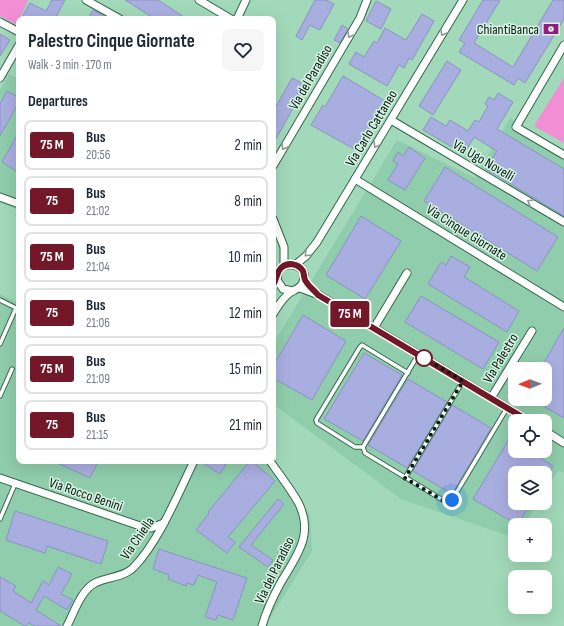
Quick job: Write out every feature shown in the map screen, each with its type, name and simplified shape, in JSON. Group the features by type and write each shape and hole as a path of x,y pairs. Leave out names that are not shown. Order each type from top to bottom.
{"street":[{"path":"86,0 115,16"},
{"path":"199,0 226,16"},
{"path":"238,16 246,0"},
{"name":"Via del Paradiso","path":"276,161 360,18 367,0"},
{"name":"Via Carlo Cattaneo","path":"295,264 306,256 317,242 463,0"},
{"path":"0,22 16,30"},
{"path":"564,45 516,127 564,155"},
{"path":"0,78 16,50"},
{"name":"Via Ugo Novelli","path":"391,120 564,222"},
{"name":"Via Cinque Giornate","path":"355,179 564,308"},
{"path":"0,197 16,203"},
{"path":"276,227 284,247 284,266"},
{"path":"276,279 278,272 284,266 295,264 303,272 304,279 296,289 284,299 276,310"},
{"path":"374,328 407,273"},
{"name":"Via Palestro","path":"304,279 318,295"},
{"path":"276,284 283,289 296,289"},
{"name":"Via Palestro","path":"296,289 318,295 517,414"},
{"name":"Via Palestro","path":"491,398 532,331"},
{"path":"552,435 564,443"},
{"name":"Via Chiella","path":"67,626 88,588 94,584 131,570 142,558 164,523 193,464"},
{"name":"Via del Paradiso","path":"262,626 279,585 300,550 304,538 302,515 298,502 272,464"},
{"name":"Via Rocco Benini","path":"0,478 143,527 151,528 164,523"}],"lane":[{"path":"0,300 16,308 0,344"},
{"path":"363,447 355,446 317,423 316,420 360,347 362,345 408,373"},
{"path":"418,355 363,447 365,453 405,478 446,502 452,500 507,408"},
{"path":"1,393 12,369"},
{"path":"405,478 463,381"},
{"path":"0,519 15,484"}],"shaded area":[{"path":"0,0 28,0 21,16 16,16 16,24 0,16"},
{"path":"9,74 16,78 16,209 0,203 0,90"},
{"path":"564,78 564,143 534,126"},
{"path":"510,118 564,152 564,473 558,471 552,481 552,466 508,466 508,510 534,510 528,518 508,518 508,536 401,499 276,406 276,339 397,140 475,178"},
{"path":"0,294 16,302 16,464 276,464 276,463 310,515 312,551 269,620 268,626 0,626"}],"building":[{"path":"52,0 65,0 57,16 23,16 30,3 46,11"},
{"path":"125,0 158,0 182,16 150,16"},
{"path":"315,0 326,0 334,4 320,30 310,25 302,40 296,36"},
{"path":"483,0 500,0 474,43 513,67 553,0 564,0 564,19 525,83 518,78 514,85 459,52 465,43 459,40"},
{"path":"376,1 391,9 381,29 366,21"},
{"path":"93,10 104,16 90,16"},
{"path":"422,14 434,21 412,60 409,58 404,68 399,65 387,86 349,64 356,52 364,57 374,41 377,43 385,28 406,40"},
{"path":"342,25 348,29 340,43 334,40"},
{"path":"0,34 10,40 0,56"},
{"path":"447,61 461,70 433,115 419,106"},
{"path":"343,76 385,101 356,150 311,125 323,105 325,107"},
{"path":"292,78 306,85 276,139 276,107"},
{"path":"7,91 16,96 16,107 0,136 0,104"},
{"path":"498,93 513,102 497,129 564,169 564,216 486,169 497,151 474,137 464,154 423,130 431,117 446,126 450,120 468,131 475,120 479,122 488,106 485,104 489,97 494,100"},
{"path":"16,137 16,171 2,162"},
{"path":"409,147 425,158 405,190 388,180 398,164 393,161 398,152 403,156"},
{"path":"445,167 558,237 537,271 424,201"},
{"path":"361,216 401,241 365,299 326,275"},
{"path":"451,256 470,267 464,277 519,311 507,332 428,284 441,262 446,265"},
{"path":"421,296 499,342 483,369 405,322"},
{"path":"303,315 346,341 312,400 276,380 276,361"},
{"path":"564,328 564,418 543,406 552,406 552,362 544,362"},
{"path":"364,353 402,375 363,441 324,419"},
{"path":"408,379 447,402 407,468 368,445"},
{"path":"452,405 491,428 452,494 413,471"},
{"path":"508,441 508,458 540,458 553,466 552,468 552,466 508,466 508,510 527,510 522,518 508,518 508,519 473,499"},
{"path":"60,464 97,464 90,478"},
{"path":"205,464 226,465 220,474"},
{"path":"248,464 255,464 275,481 228,537 235,542 227,553 196,530 209,513 208,512"},
{"path":"278,499 284,504 251,545 273,560 268,567 239,547"},
{"path":"15,511 108,541 101,564 47,546 45,553 6,540"},
{"path":"159,549 247,578 233,620 218,615 216,620 205,617 217,582 198,575 194,585 187,583 186,586 168,579 169,575 153,569"},
{"path":"58,567 72,574 61,594 73,600 67,610 44,596 36,610 61,626 34,626 29,623 25,626 0,611 0,577 16,586 13,591 31,603 43,581 49,585"}],"bus line":[{"path":"276,281 278,272 283,266 295,264 301,268 304,279 318,295 517,414"}],"place":[{"name":"ChiantiBanca","path":"551,29"}],"route":[{"path":"424,358 463,381 405,478 446,502 452,500"}]}
